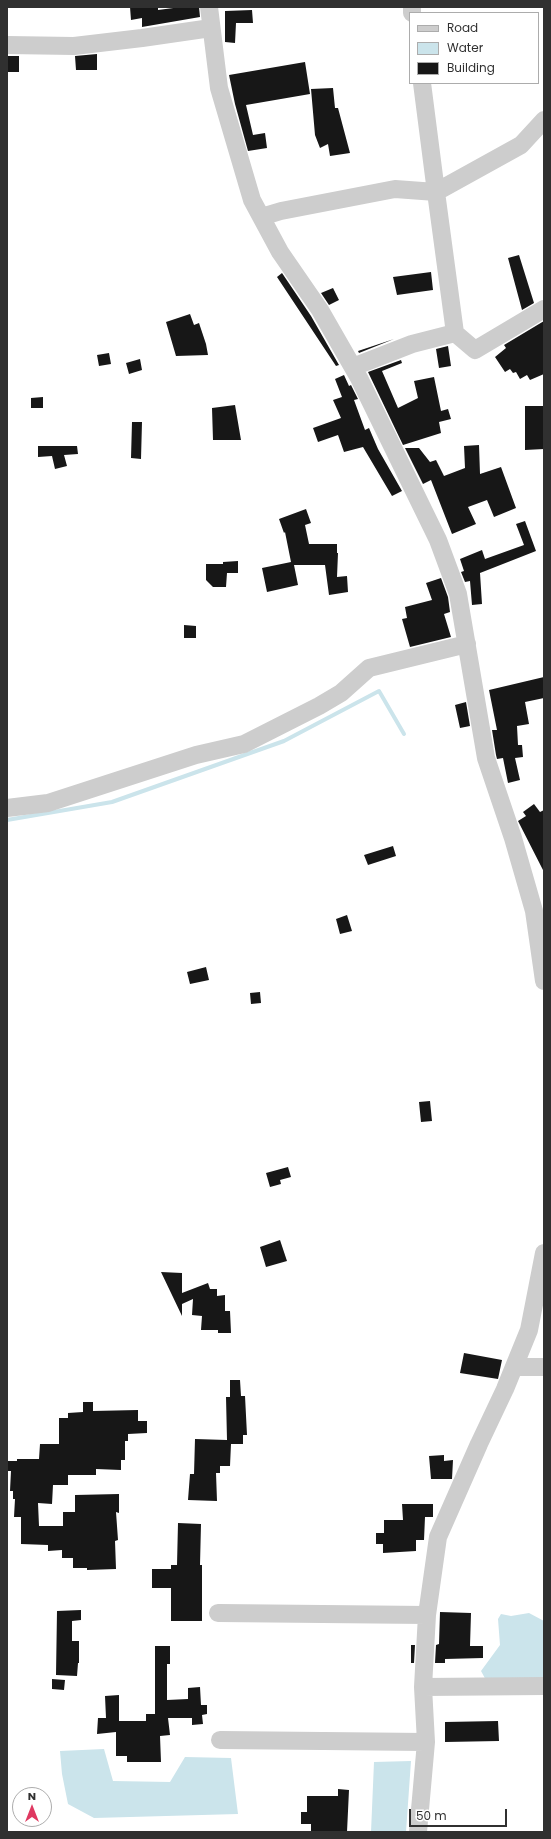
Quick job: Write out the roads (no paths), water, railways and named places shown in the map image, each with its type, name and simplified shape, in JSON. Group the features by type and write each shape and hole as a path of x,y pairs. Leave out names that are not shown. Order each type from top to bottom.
{"street":[{"path":"209,7 219,88 252,200 280,252 320,310 353,367 438,540 458,594 486,758 513,838 534,911 542,947 544,981"},
{"path":"7,45 74,46 211,28"},
{"path":"422,84 455,333 475,350 544,309"},
{"path":"261,217 281,211 395,189 436,192 521,145 544,120"},
{"path":"353,367 412,344 455,333"},
{"path":"7,808 48,803 196,755 244,744 319,706 341,693 369,668 467,644"},
{"path":"418,1832 426,1742 423,1688 427,1615 438,1537 529,1330 544,1253"},
{"path":"514,1367 544,1367"},
{"path":"218,1613 427,1615"},
{"path":"423,1688 544,1686"},
{"path":"220,1740 426,1742"}],"water":[{"path":"529,1613 544,1621 544,1677 542,1679 487,1682 481,1671 500,1645 498,1619 501,1614 511,1616"},
{"path":"104,1749 113,1781 170,1782 185,1757 231,1758 238,1814 94,1818 68,1804 62,1774 60,1751"},
{"path":"411,1761 406,1832 371,1832 374,1762"}],"waterway":[{"path":"7,820 112,802 284,741 379,691 404,734"}]}
